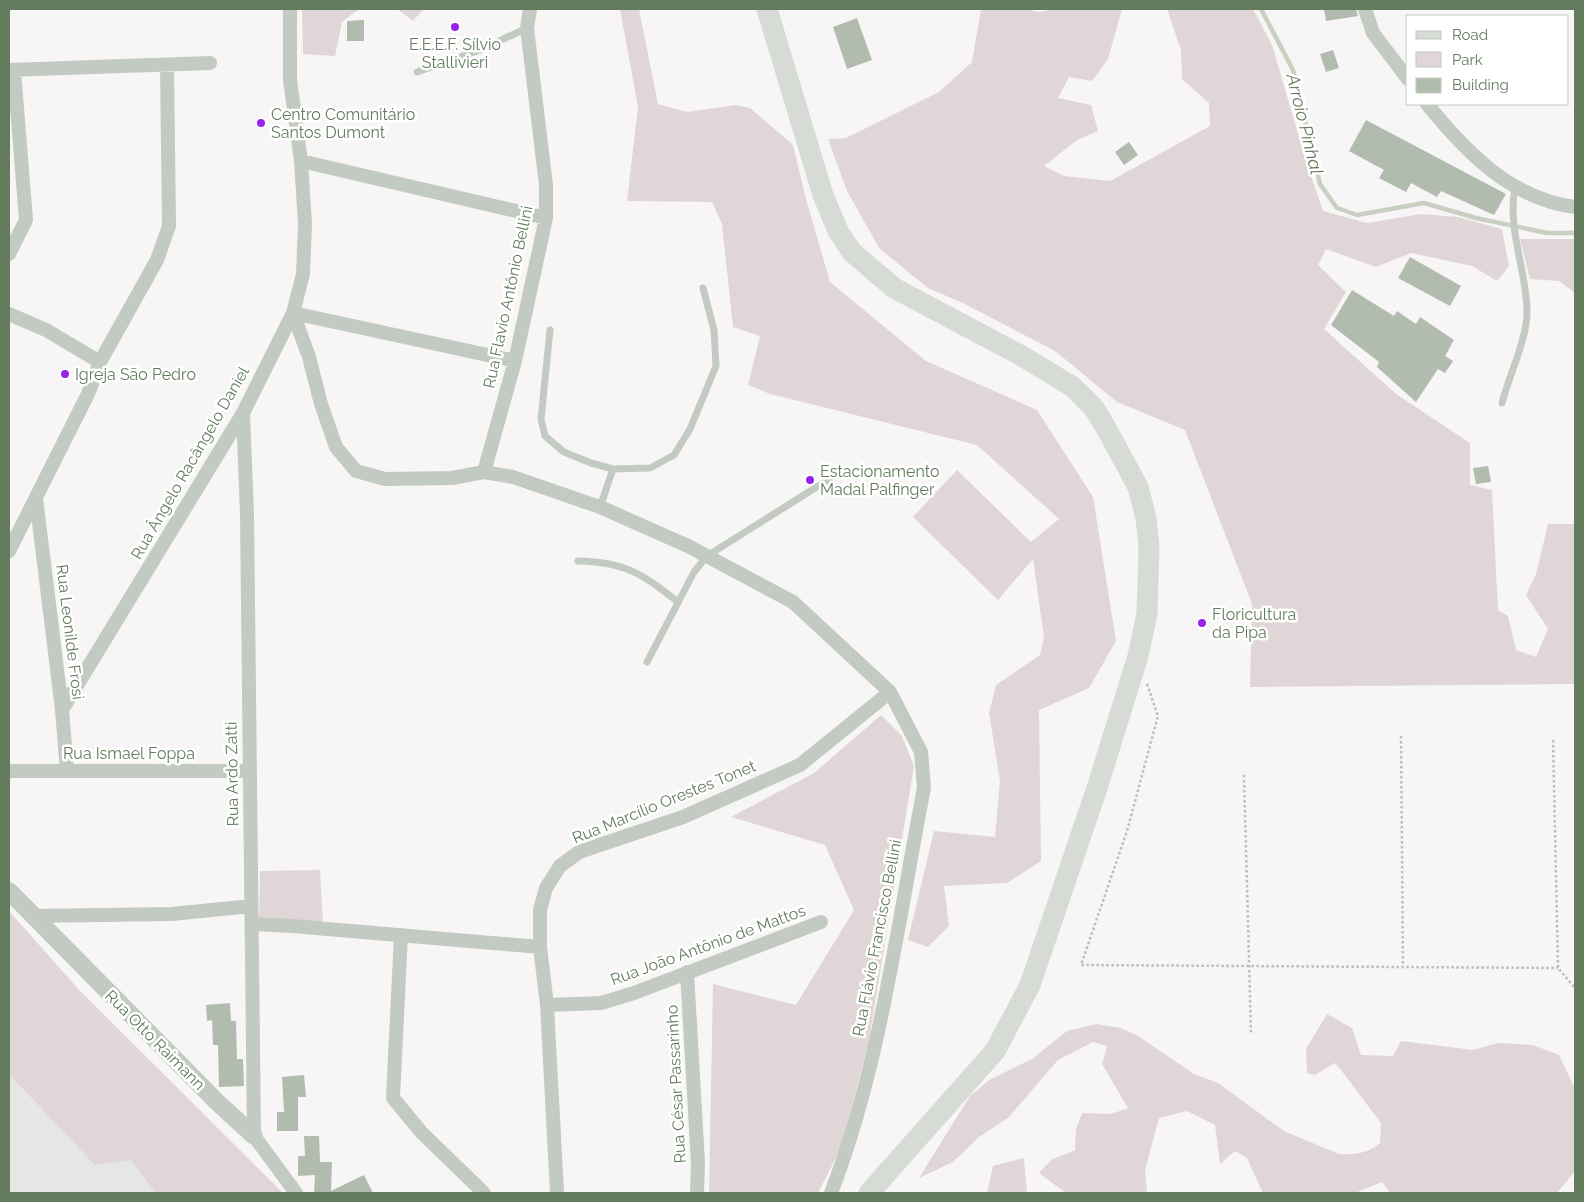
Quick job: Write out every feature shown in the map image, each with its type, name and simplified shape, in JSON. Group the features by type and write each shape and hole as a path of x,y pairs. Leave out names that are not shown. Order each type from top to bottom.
{"main road":[{"path":"767,9 822,195 838,231 852,252 894,288 1022,356 1072,387 1094,408 1138,487 1146,518 1149,546 1147,614 1138,656 1097,788 1030,985 994,1051 881,1184 870,1193"}],"street":[{"name":"Rua Ângelo Racângelo Daniel","path":"62,710 243,413 293,313 303,274 304,240 300,160 290,80 290,9"},
{"name":"Rua Flavio Antônio Bellini","path":"484,472 515,361 546,218 546,185 527,28 530,9"},
{"path":"1365,9 1373,33 1406,76"},
{"path":"9,254 26,220 11,70 210,63"},
{"path":"9,550 88,394 100,362 157,260 169,226 167,65"},
{"path":"1428,105 1463,145 1490,171 1515,188 1544,200 1575,207"},
{"path":"300,160 546,218"},
{"path":"484,472 452,478 385,479 356,471 336,447 293,313 515,361"},
{"path":"9,314 46,330 100,362"},
{"name":"Rua Ardo Zatti","path":"243,413 247,514 254,1136"},
{"name":"Rua Flávio Francisco Bellini","path":"484,472 513,477 600,508 707,556 793,602 890,692 921,752 924,788 876,1038 845,1156 831,1193"},
{"name":"Rua Leonilde Frosi","path":"36,498 62,710 67,771"},
{"name":"Rua Marcílio Orestes Tonet","path":"557,1193 547,1005 540,947 540,910 546,888 560,866 579,852 683,817 800,765 890,692"},
{"name":"Rua Ismael Foppa","path":"9,771 249,770"},
{"name":"Rua Otto Raimann","path":"9,891 31,916 216,1101 254,1136 296,1193"},
{"path":"31,916 172,914 251,906"},
{"name":"Rua João Antônio de Mattos","path":"547,1005 601,1003 821,922"},
{"path":"252,924 540,947"},
{"path":"402,935 393,1098 422,1133 484,1193"},
{"name":"Rua César Passarinho","path":"687,972 698,1163 697,1193"}],"lane":[{"path":"417,72 480,50 527,28"},
{"path":"1502,403 1524,332 1527,312 1512,212 1515,188"},
{"path":"550,330 541,419 545,436 564,452 591,463 613,469 650,468 674,455 690,430 716,366 714,330 703,288"},
{"path":"600,508 613,469"},
{"path":"647,662 694,572 707,556 831,478"},
{"path":"578,561 602,562 628,568 648,579 678,602"}],"path":[{"path":"1146,682 1158,716 1127,830 1081,965 1558,968"},
{"path":"1401,736 1403,966"},
{"path":"1552,740 1558,968 1575,988"},
{"path":"1244,775 1251,1034"}],"shaded area":[{"path":"9,911 79,990 283,1193 9,1193"}],"green space":[{"path":"302,9 359,9 342,22 335,56 303,54"},
{"path":"397,9 424,9 413,21"},
{"path":"620,9 639,9 658,104 687,112 736,105 750,108 793,145 806,199 830,282 926,361 1037,410 1093,497 1116,641 1089,688 1039,710 1041,861 1007,883 944,886 949,926 928,947 908,940 934,831 995,837 1000,781 989,713 996,685 1040,655 1044,637 1033,559 998,600 913,517 957,470 1031,542 1059,519 977,445 770,394 748,385 760,336 733,327 722,224 712,202 627,201 638,107"},
{"path":"981,9 1026,9 1038,12 1057,9 1122,9 1108,59 1092,81 1069,77 1058,98 1091,105 1098,131 1077,140 1044,166 1064,176 1110,181 1210,126 1209,103 1182,79 1181,50 1167,9 1253,9 1272,45 1306,161 1323,211 1367,223 1421,214 1458,217 1502,229 1509,266 1497,281 1472,266 1411,253 1376,267 1326,249 1318,265 1346,292 1324,329 1396,394 1470,443 1470,485 1492,490 1498,610 1508,616 1516,650 1536,657 1548,629 1526,595 1536,574 1548,524 1575,524 1575,684 1250,687 1252,604 1185,430 1117,402 1055,351 965,304 928,288 879,248 847,191 828,139 846,138 939,92 972,62"},
{"path":"1520,239 1575,239 1575,293 1559,281 1530,279"},
{"path":"881,715 902,736 914,766 869,1040 841,1148 818,1193 709,1193 713,984 796,1005 854,910 825,845 731,817 814,773"},
{"path":"320,870 323,924 259,920 260,871"},
{"path":"9,911 79,990 283,1193 156,1193 131,1160 95,1165 9,1074"},
{"path":"1327,1014 1352,1028 1361,1055 1393,1056 1401,1041 1473,1050 1498,1043 1533,1045 1559,1055 1575,1089 1575,1171 1557,1193 1390,1193 1382,1182 1355,1193 1263,1193 1247,1158 1235,1151 1220,1164 1215,1125 1187,1111 1159,1118 1145,1170 1147,1193 1066,1193 1039,1173 1051,1160 1075,1150 1076,1129 1082,1113 1111,1114 1128,1108 1102,1064 1107,1046 1093,1042 1058,1060 1008,1118 979,1137 953,1162 919,1178 970,1096 989,1080 1032,1059 1067,1031 1096,1024 1121,1028 1138,1036 1194,1074 1218,1083 1284,1131 1339,1154 1356,1154 1366,1151 1380,1143 1381,1123 1341,1070 1335,1063 1315,1075 1307,1073 1306,1049"},
{"path":"1024,1158 1027,1193 987,1193 993,1166"}],"building":[{"path":"1324,9 1356,9 1358,16 1326,21"},
{"path":"857,18 872,60 847,69 833,27"},
{"path":"364,20 364,41 347,41 347,21"},
{"path":"1333,50 1339,68 1326,72 1320,54"},
{"path":"1366,120 1506,194 1494,215 1441,191 1437,197 1411,183 1406,192 1379,178 1384,170 1349,151"},
{"path":"1129,142 1138,155 1124,165 1115,152"},
{"path":"1410,257 1461,286 1450,306 1398,278"},
{"path":"1352,290 1394,316 1397,311 1416,324 1420,317 1454,340 1445,356 1453,361 1445,373 1438,369 1416,402 1377,367 1379,362 1331,325"},
{"path":"1488,466 1491,482 1476,484 1473,468"},
{"path":"230,1003 231,1021 236,1021 237,1059 243,1059 244,1086 219,1087 218,1045 213,1045 212,1020 207,1021 206,1005"},
{"path":"304,1075 306,1097 298,1097 298,1131 277,1131 277,1112 284,1112 282,1077"},
{"path":"304,1136 319,1136 320,1162 332,1162 331,1191 364,1175 373,1193 314,1193 315,1175 298,1176 298,1156 305,1156"}],"waterway":[{"name":"Arroio Pinhal","path":"1261,9 1293,70 1320,184 1337,208 1357,215 1424,203 1476,218 1547,233 1575,233"}],"place":[{"name":"E.E.E.F. Sílvio Stallivieri","path":"455,27"},
{"name":"Centro Comunitário Santos Dumont","path":"261,123"},
{"name":"Igreja São Pedro","path":"65,374"},
{"name":"Estacionamento Madal Palfinger","path":"810,480"},
{"name":"Floricultura da Pipa","path":"1202,623"}]}
